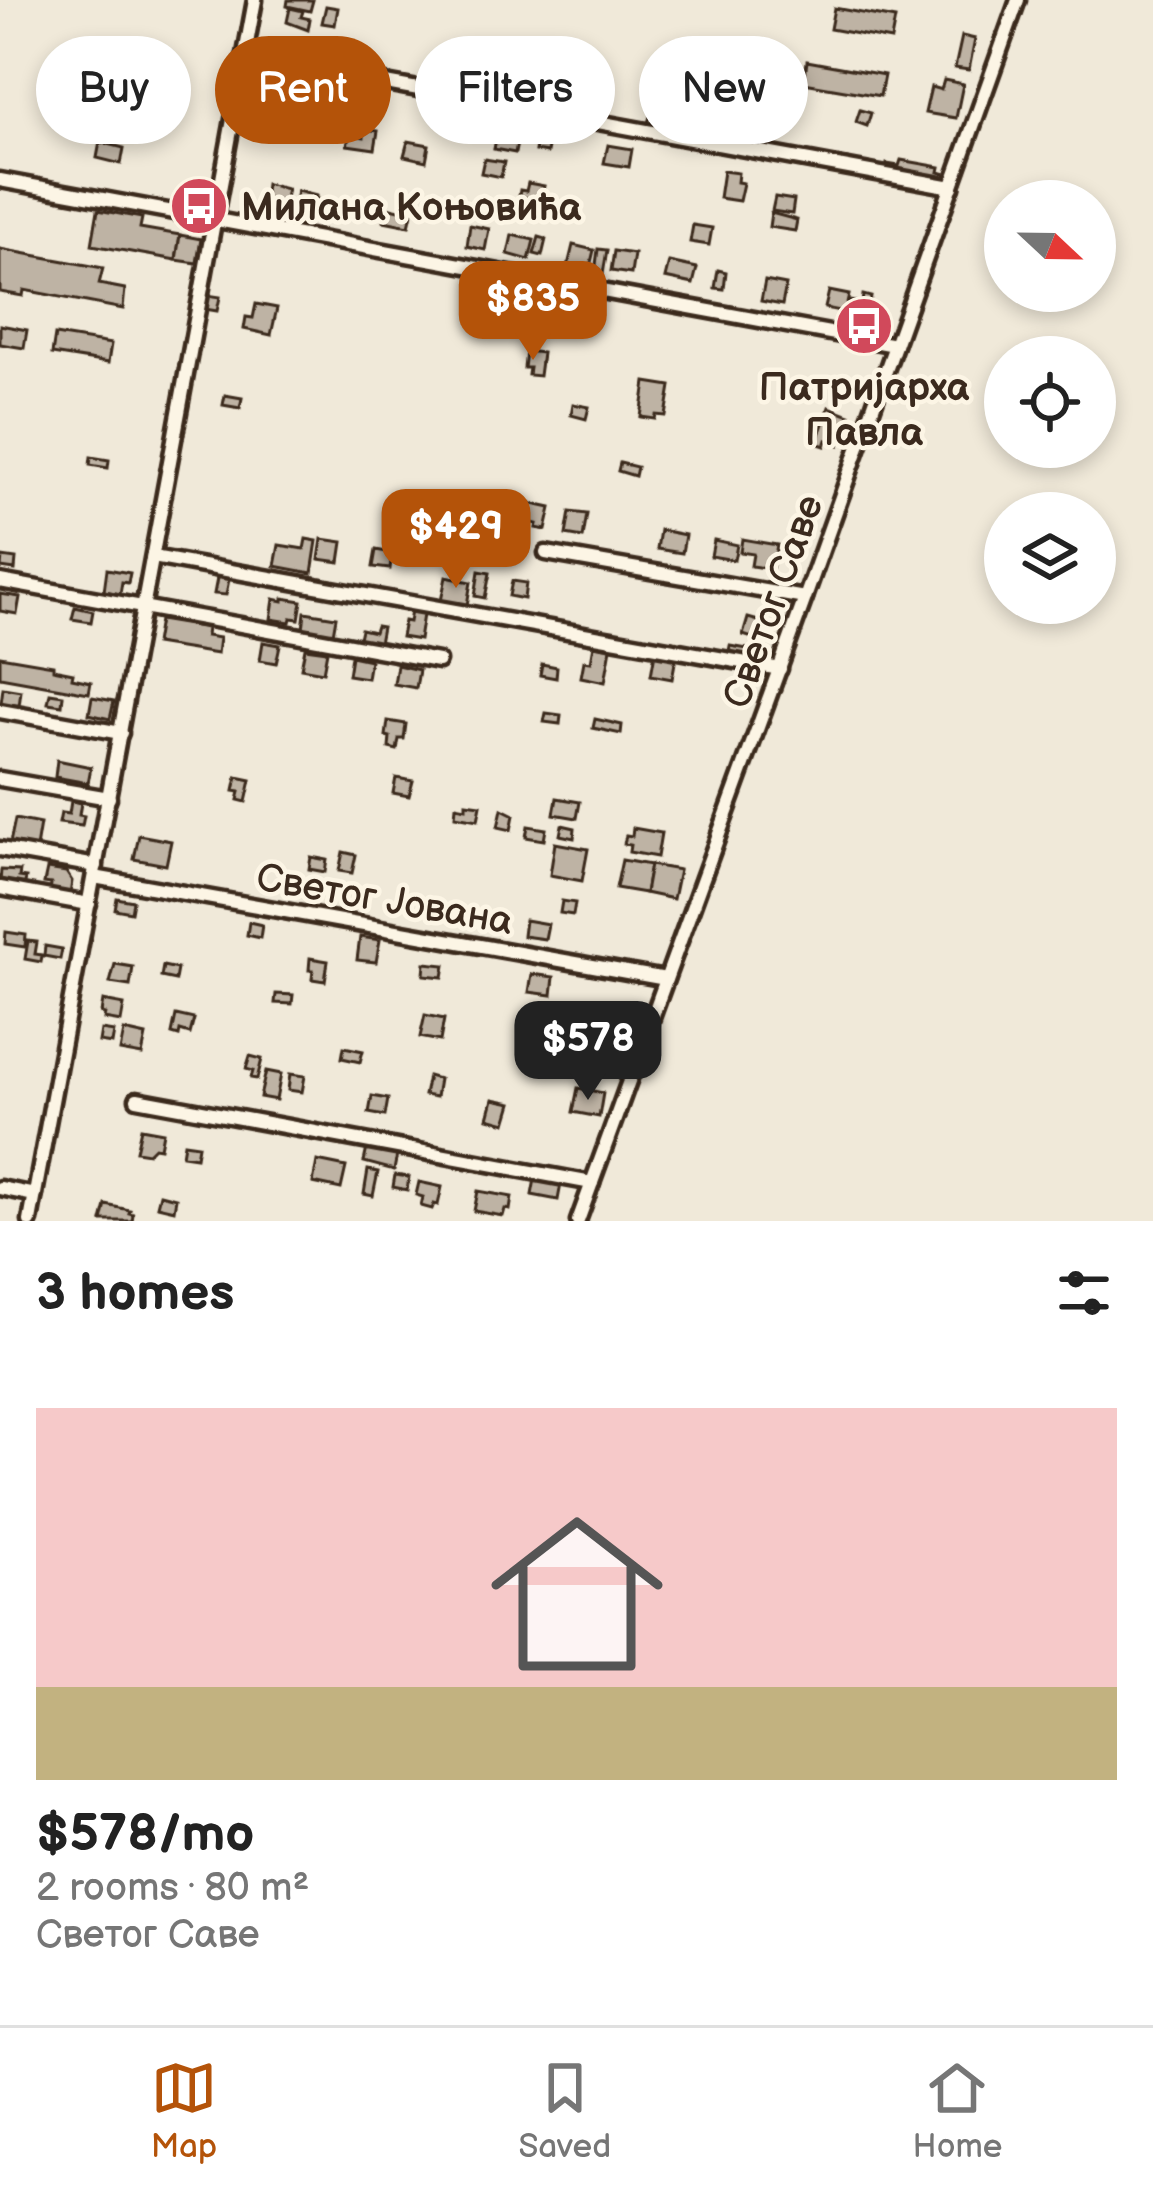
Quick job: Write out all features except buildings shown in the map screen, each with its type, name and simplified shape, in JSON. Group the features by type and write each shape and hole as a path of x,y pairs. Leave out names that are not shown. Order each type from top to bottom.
{"street":[{"path":"248,36 255,0"},
{"name":"Светог Саве","path":"578,1221 1018,0"},
{"path":"391,84 952,187"},
{"path":"30,1221 228,144"},
{"path":"0,180 895,345"},
{"path":"547,554 806,598"},
{"path":"153,557 780,669"},
{"path":"0,580 438,661"},
{"path":"0,711 121,733"},
{"path":"0,778 109,798"},
{"name":"Светог Јована","path":"0,849 666,979"},
{"path":"0,888 89,904"},
{"path":"137,1099 592,1183"},
{"path":"0,1188 35,1195"}],"place":[{"name":"Милана Коњовића","path":"199,206"},
{"name":"Патријарха Павла","path":"864,326"}]}
